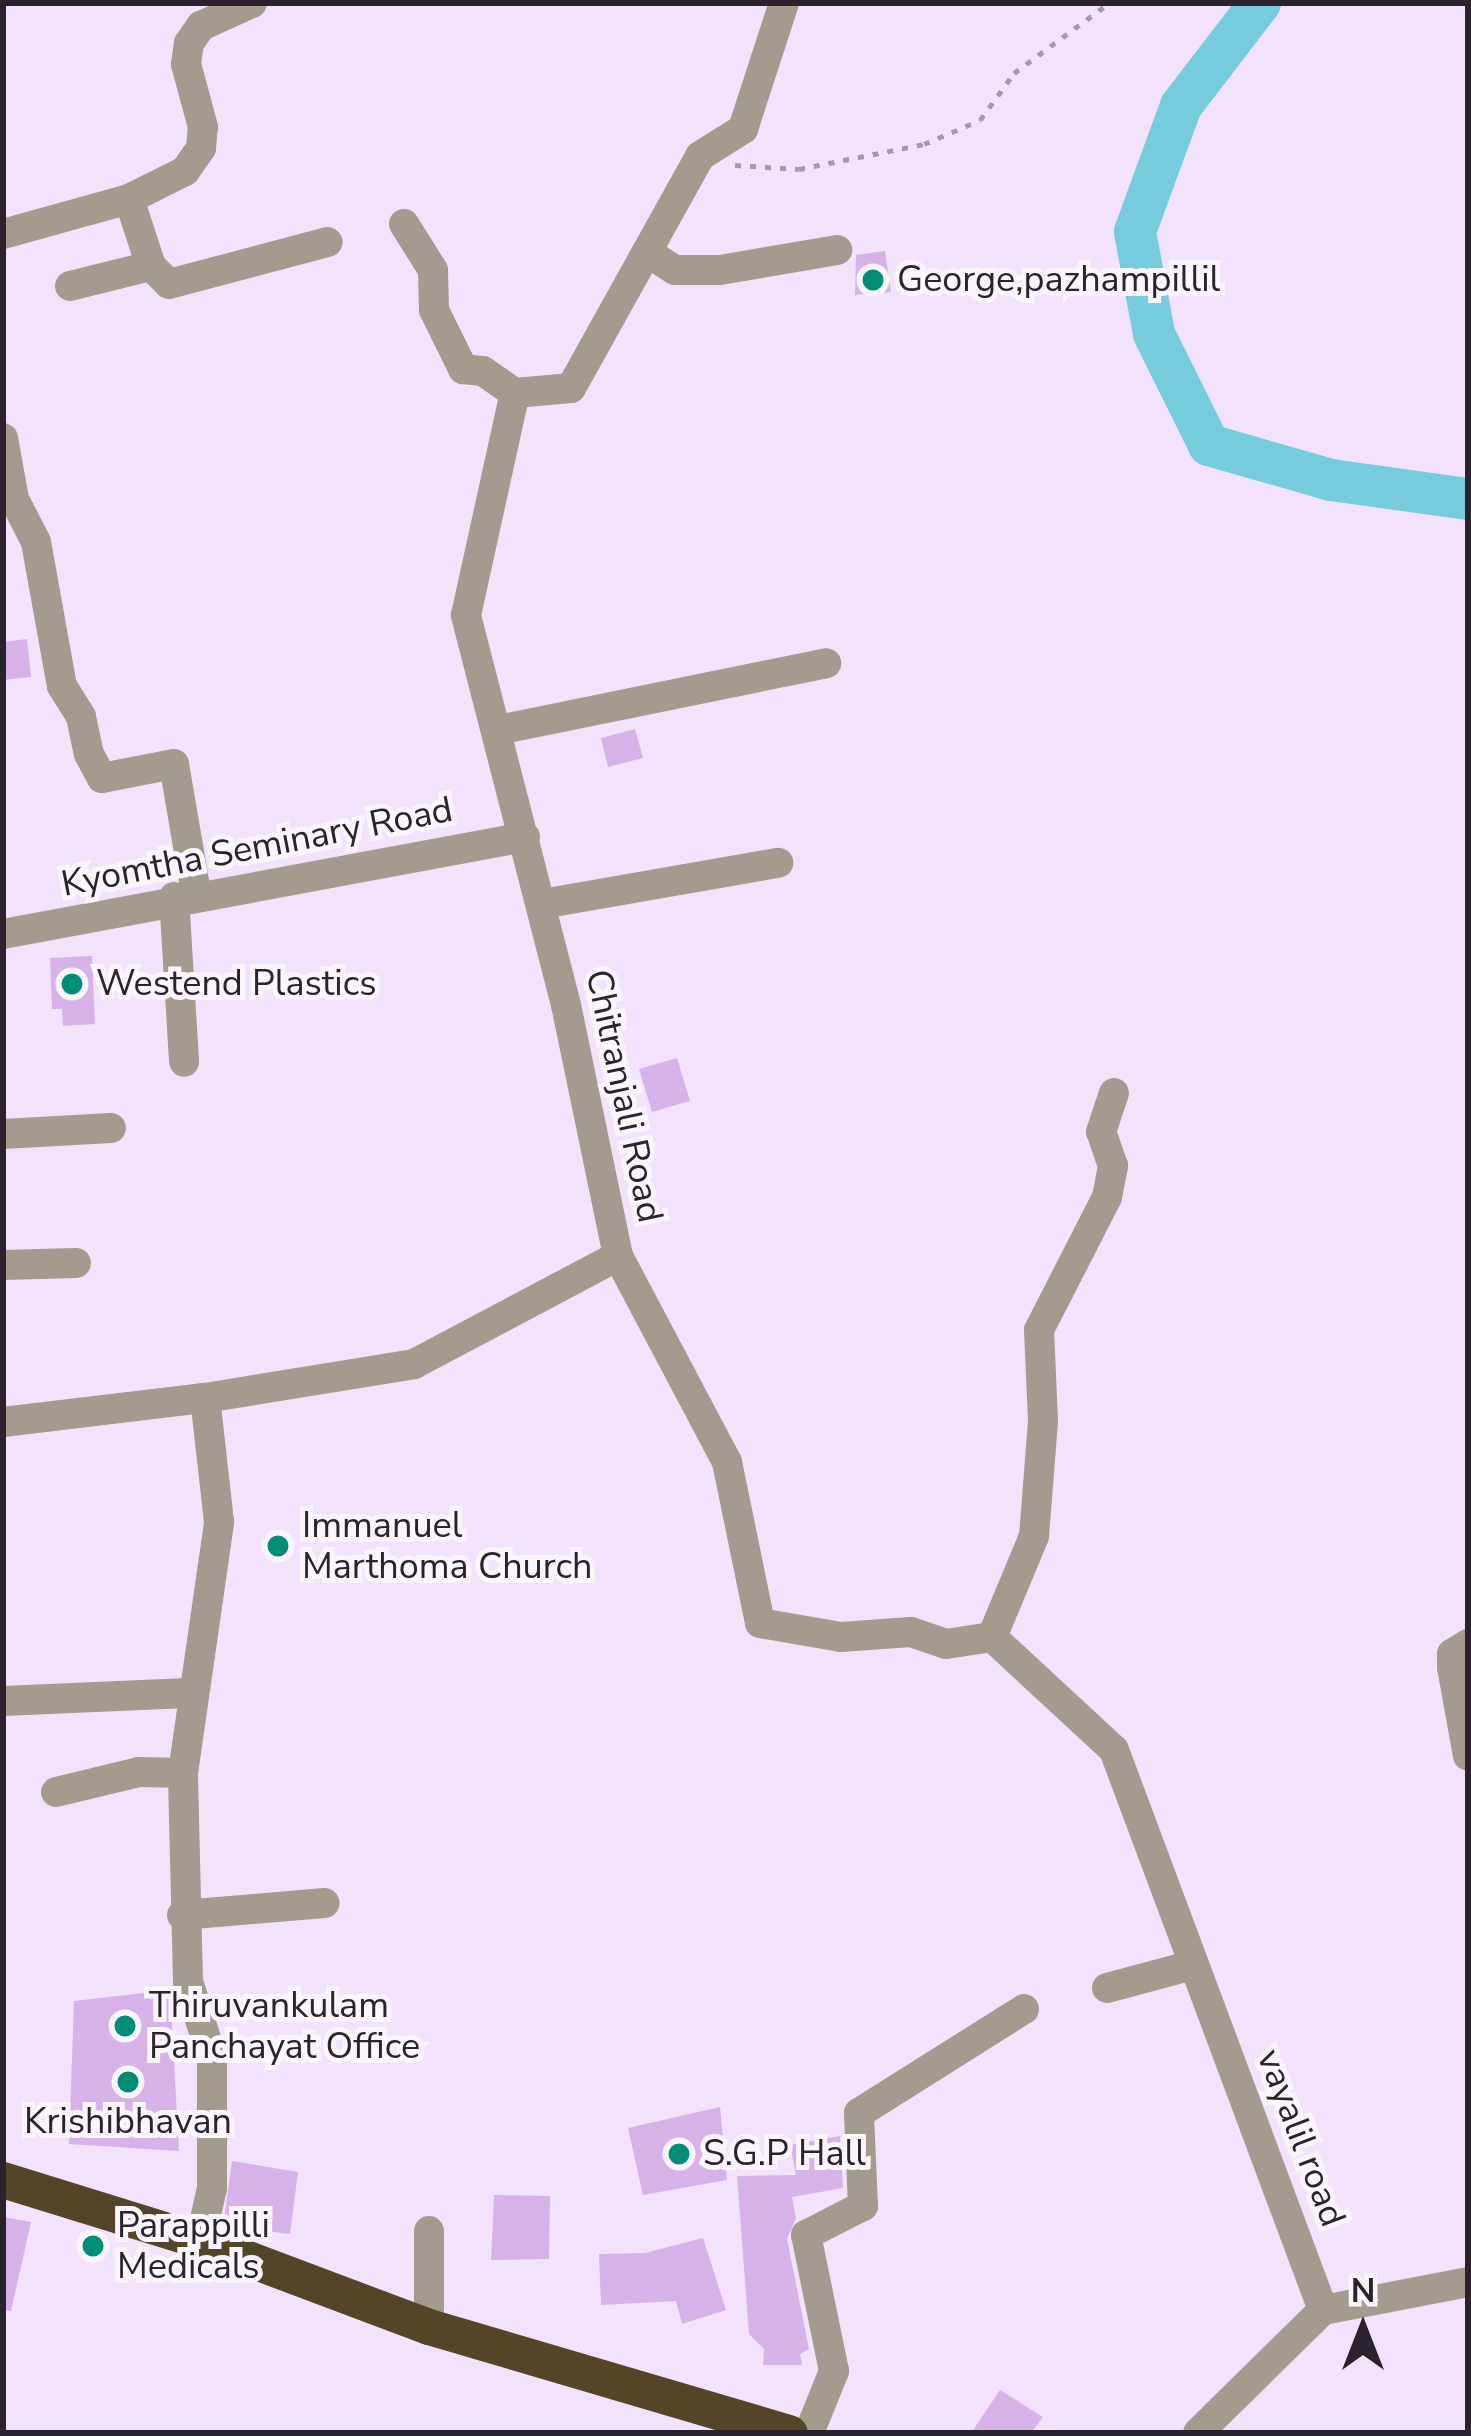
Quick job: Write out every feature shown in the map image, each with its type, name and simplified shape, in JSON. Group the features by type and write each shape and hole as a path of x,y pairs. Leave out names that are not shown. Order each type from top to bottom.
{"highway":[{"path":"3,2180 200,2241 430,2327 790,2433"}],"street":[{"path":"3,234 129,199 185,170 201,148 189,43 201,26 252,3"},
{"path":"404,224 433,270 434,310 463,369 483,371 515,393 571,388 700,157 743,129 784,3"},
{"path":"129,199 151,266 169,284 328,242"},
{"path":"647,252 675,270 720,270 837,250"},
{"path":"70,286 151,266"},
{"name":"Chitranjali Road","path":"3,1422 205,1398 414,1364 618,1256 542,904 466,615 515,393"},
{"path":"3,438 14,499 36,542 62,686 81,717 89,754 102,778 174,764 185,895 184,1062"},
{"path":"498,730 826,663"},
{"name":"Kyomtha Seminary Road","path":"3,934 185,895 525,837"},
{"path":"542,904 778,863"},
{"path":"618,1256 727,1462 760,1623 841,1637 911,1632 946,1644 992,1636 1034,1536 1043,1421 1039,1330 1106,1197 1113,1166 1101,1132 1114,1093"},
{"path":"3,1134 111,1128"},
{"path":"3,1264 76,1264"},
{"path":"200,2241 212,2188 212,2058 188,1981 182,1915 188,1693 213,1599 219,1522 205,1398"},
{"name":"vayalil road","path":"992,1636 1114,1750 1159,1858 1189,1966 1323,2310"},
{"path":"1468,1644 1452,1654 1452,1667 1468,1756"},
{"path":"3,1701 188,1693"},
{"path":"56,1792 139,1772 183,1773"},
{"path":"182,1915 324,1903"},
{"path":"1107,1988 1189,1966"},
{"path":"809,2433 834,2371 806,2235 863,2206 859,2113 1024,2009"},
{"path":"430,2230 430,2327"},
{"path":"1198,2433 1323,2310 1468,2282"}],"path":[{"path":"700,157 799,169 924,144 980,120 1014,73 1109,3"}],"building":[{"name":"George,pazhampillil","path":"885,251 891,292 855,295 856,255"},
{"path":"27,639 31,677 3,680 3,642"},
{"path":"635,729 643,758 608,767 601,738"},
{"name":"Westend Plastics","path":"92,956 95,1024 63,1026 62,1009 52,1009 50,958"},
{"path":"677,1058 690,1101 652,1112 639,1069"},
{"path":"170,1990 179,2151 69,2144 74,2001"},
{"name":"S.G.P Hall","path":"720,2107 727,2180 643,2195 628,2128"},
{"path":"840,2136 843,2188 792,2197 796,2218 787,2239 809,2349 800,2354 802,2365 763,2365 764,2349 749,2334 737,2176 796,2175 790,2145"},
{"path":"232,2161 298,2172 290,2234 223,2226"},
{"path":"494,2195 550,2196 549,2259 491,2260"},
{"path":"3,2217 31,2222 11,2311 3,2310"},
{"path":"703,2238 726,2310 682,2324 676,2301 601,2305 599,2254 645,2253"},
{"path":"1000,2390 1043,2417 1031,2433 971,2433"}],"waterway":[{"path":"1260,3 1181,106 1135,232 1154,334 1209,445 1331,480 1468,499"}],"place":[{"name":"George,pazhampillil","path":"873,280"},
{"name":"Westend Plastics","path":"72,984"},
{"name":"Immanuel Marthoma Church","path":"278,1546"},
{"name":"Thiruvankulam Panchayat Office","path":"125,2026"},
{"name":"Krishibhavan","path":"128,2082"},
{"name":"S.G.P Hall","path":"679,2154"},
{"name":"Parappilli Medicals","path":"93,2246"}]}
